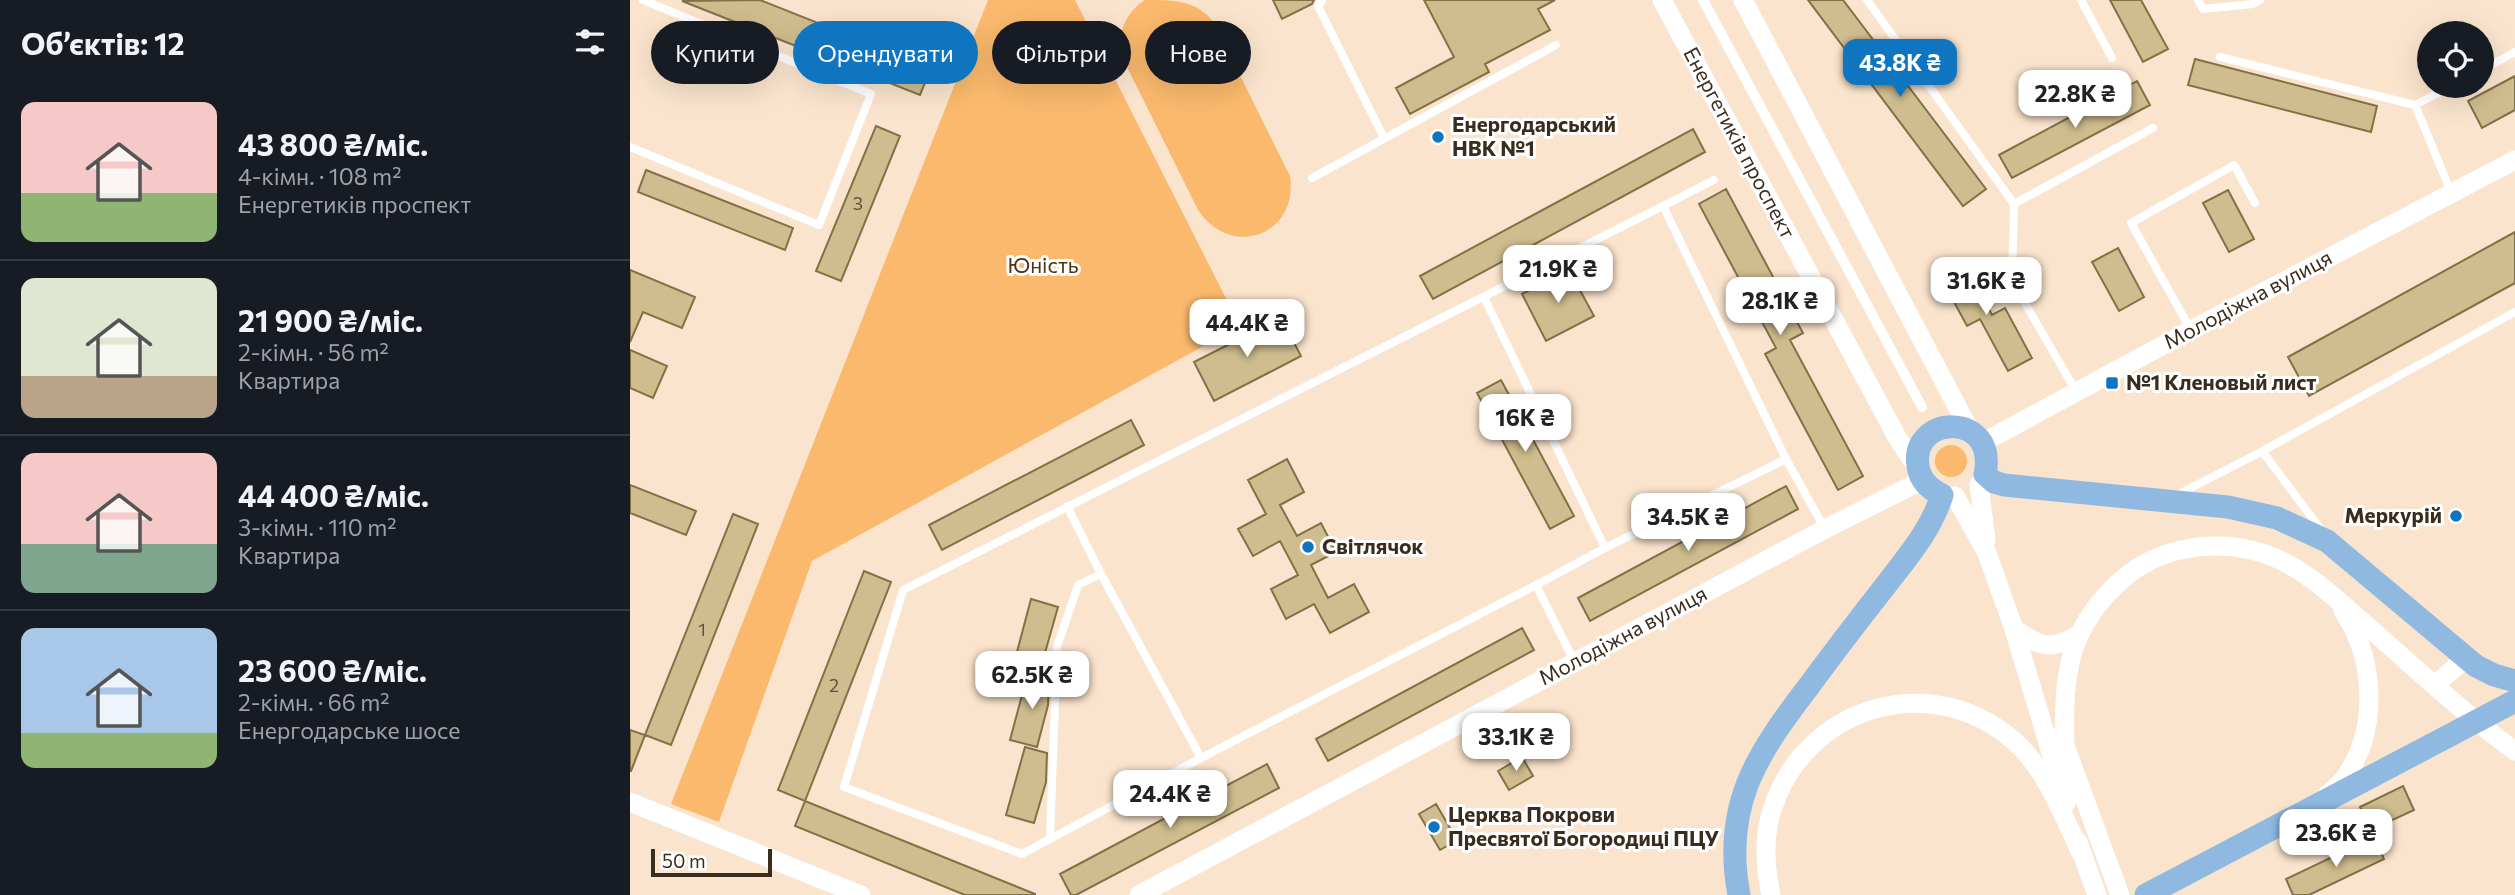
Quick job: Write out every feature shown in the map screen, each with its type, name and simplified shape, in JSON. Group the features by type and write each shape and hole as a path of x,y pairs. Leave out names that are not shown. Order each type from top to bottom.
{"main road":[{"path":"1739,895 1736,827 1739,806 1757,760 1770,738 1913,550 1948,496 1927,486 1920,475 1917,458 1920,446 1936,429 1959,426 1976,437 1986,453 1982,479 2021,488 2166,500 2261,513 2302,527 2332,545 2485,672 2515,681"},
{"path":"2146,895 2322,800 2515,701"}],"street":[{"name":"Енергетиків проспект","path":"1662,0 1898,439 1920,475"},
{"path":"1703,0 1922,407"},
{"path":"1743,0 1976,437"},
{"name":"Молодіжна вулиця","path":"1976,437 2077,391 2515,160"},
{"name":"Молодіжна вулиця","path":"1139,895 1825,529 1920,475"},
{"path":"1982,479 1968,493 1948,496 1987,553 2014,629 2096,895"},
{"path":"1982,479 1987,553"},
{"path":"2065,746 2064,689 2069,664 2079,634 2102,598 2129,573 2160,556 2195,547 2238,548 2259,552 2292,566 2311,578 2474,721 2515,751"},
{"path":"2322,800 2346,777 2353,764 2364,734 2369,705 2366,669 2357,637 2349,620 2329,594"},
{"path":"2014,629 2031,640 2048,646 2058,645 2079,634"},
{"path":"2014,629 2065,746 2120,895"},
{"path":"2435,685 2466,658"},
{"path":"1771,895 1766,863 1768,825 1788,774 1811,746 1842,722 1879,707 1900,704 1923,703 1958,708 1989,723 2015,742 2041,772 2082,855"},
{"path":"630,802 861,895"}],"lane":[{"path":"630,147 819,225 872,94 643,0"},
{"path":"1322,0 1318,6 1384,138"},
{"path":"1867,0 2014,204 2012,281 2077,391"},
{"path":"2081,0 2112,58"},
{"path":"2198,0 2203,9 2253,4 2260,0"},
{"path":"1311,178 1556,45"},
{"path":"2494,63 2515,52"},
{"path":"2220,57 2415,106 2430,98"},
{"path":"2415,106 2452,192"},
{"path":"2014,204 2152,128"},
{"path":"2191,330 2131,223 2234,165 2255,203"},
{"path":"1714,180 903,590 844,786 1022,854 1605,548 1786,459"},
{"path":"1663,206 1786,459 1825,529"},
{"path":"1484,297 1605,548"},
{"path":"2166,500 2262,451 2515,312"},
{"path":"2262,451 2332,545"},
{"path":"1067,506 1201,758"},
{"path":"1050,839 1058,647 1078,585 1101,574"},
{"path":"1536,585 1574,662"}],"green space":[{"name":"Юність","path":"988,0 1075,0 1086,21 992,21 992,84 1118,84 1240,326 812,561 719,822 671,804 955,84 978,84 978,25"},
{"path":"1145,0 1184,3 1199,9 1213,21 1145,21 1145,84 1244,84 1290,176 1290,196 1284,213 1274,226 1260,234 1244,237 1228,234 1212,225 1198,210 1131,75 1131,21 1126,21"},
{"path":"1951,445 1962,450 1967,461 1962,472 1951,477 1940,472 1935,461 1940,450"}],"building":[{"path":"760,0 813,21 793,21 793,45 779,39 779,21 733,21 682,1"},
{"path":"1273,0 1314,0 1312,4 1282,19"},
{"path":"1424,0 1555,0 1538,9 1550,30 1485,64 1489,72 1410,114 1396,88 1454,57"},
{"path":"1808,0 1843,0 1986,189 1963,206"},
{"path":"2110,0 2141,0 2168,49 2143,62"},
{"path":"2195,59 2377,106 2371,132 2188,85"},
{"path":"2515,76 2515,110 2482,128 2468,101 2474,98 2494,98 2494,87"},
{"path":"2137,81 2150,105 2012,178 1999,155"},
{"path":"892,84 924,84 920,95"},
{"path":"876,126 900,136 841,281 816,271"},
{"path":"1693,129 1705,152 1433,299 1420,276"},
{"path":"646,170 793,228 785,250 638,192"},
{"path":"1726,189 1803,333 1790,340 1863,476 1838,490 1765,354 1776,348 1699,204"},
{"path":"2228,190 2254,239 2229,252 2203,203"},
{"path":"2515,232 2515,283 2309,396 2288,357"},
{"path":"2118,248 2144,297 2119,311 2092,262"},
{"path":"1964,263 1992,315 2005,308 2032,358 2008,371 1980,319 1967,326 1940,276"},
{"path":"630,270 695,297 682,328 643,312 630,342"},
{"path":"1569,270 1594,316 1546,341 1522,294"},
{"path":"1281,318 1301,356 1214,401 1194,362"},
{"path":"630,350 667,366 653,398 630,388"},
{"path":"1501,380 1574,516 1550,529 1477,393"},
{"path":"1131,420 1144,445 942,550 929,525"},
{"name":"Світлячок","path":"1287,459 1304,492 1280,505 1297,536 1321,523 1336,552 1311,565 1328,598 1354,584 1369,612 1330,633 1314,604 1286,619 1271,589 1298,575 1280,541 1253,556 1238,529 1266,514 1248,480"},
{"path":"630,485 696,511 686,535 630,513"},
{"path":"1786,486 1798,509 1590,621 1578,598"},
{"path":"733,514 758,524 671,745 645,735"},
{"path":"864,571 891,582 805,801 778,790"},
{"path":"1031,599 1058,607 1039,674 1013,667"},
{"path":"1522,628 1534,650 1328,761 1316,739"},
{"path":"1028,673 1049,678 1048,705 1037,747 1010,740"},
{"path":"630,730 645,735 631,771 630,771"},
{"path":"1025,747 1047,753 1046,782 1034,823 1006,815"},
{"path":"1522,757 1533,776 1509,790 1498,771"},
{"path":"1267,764 1279,788 1076,895 1071,895 1060,874"},
{"path":"2403,786 2414,810 2371,830 2360,807"},
{"path":"805,801 1035,895 965,895 795,826"},
{"path":"1436,804 1457,840 1440,850 1419,814"},
{"path":"2374,837 2384,859 2309,895 2293,895 2286,879"}],"place":[{"name":"Енергодарський НВК №1","path":"1438,137"},
{"name":"№1 Кленовый лист","path":"2112,383"},
{"name":"Меркурій","path":"2456,516"},
{"name":"Світлячок","path":"1308,547"},
{"name":"Церква Покрови Пресвятої Богородиці ПЦУ","path":"1434,827"}]}
